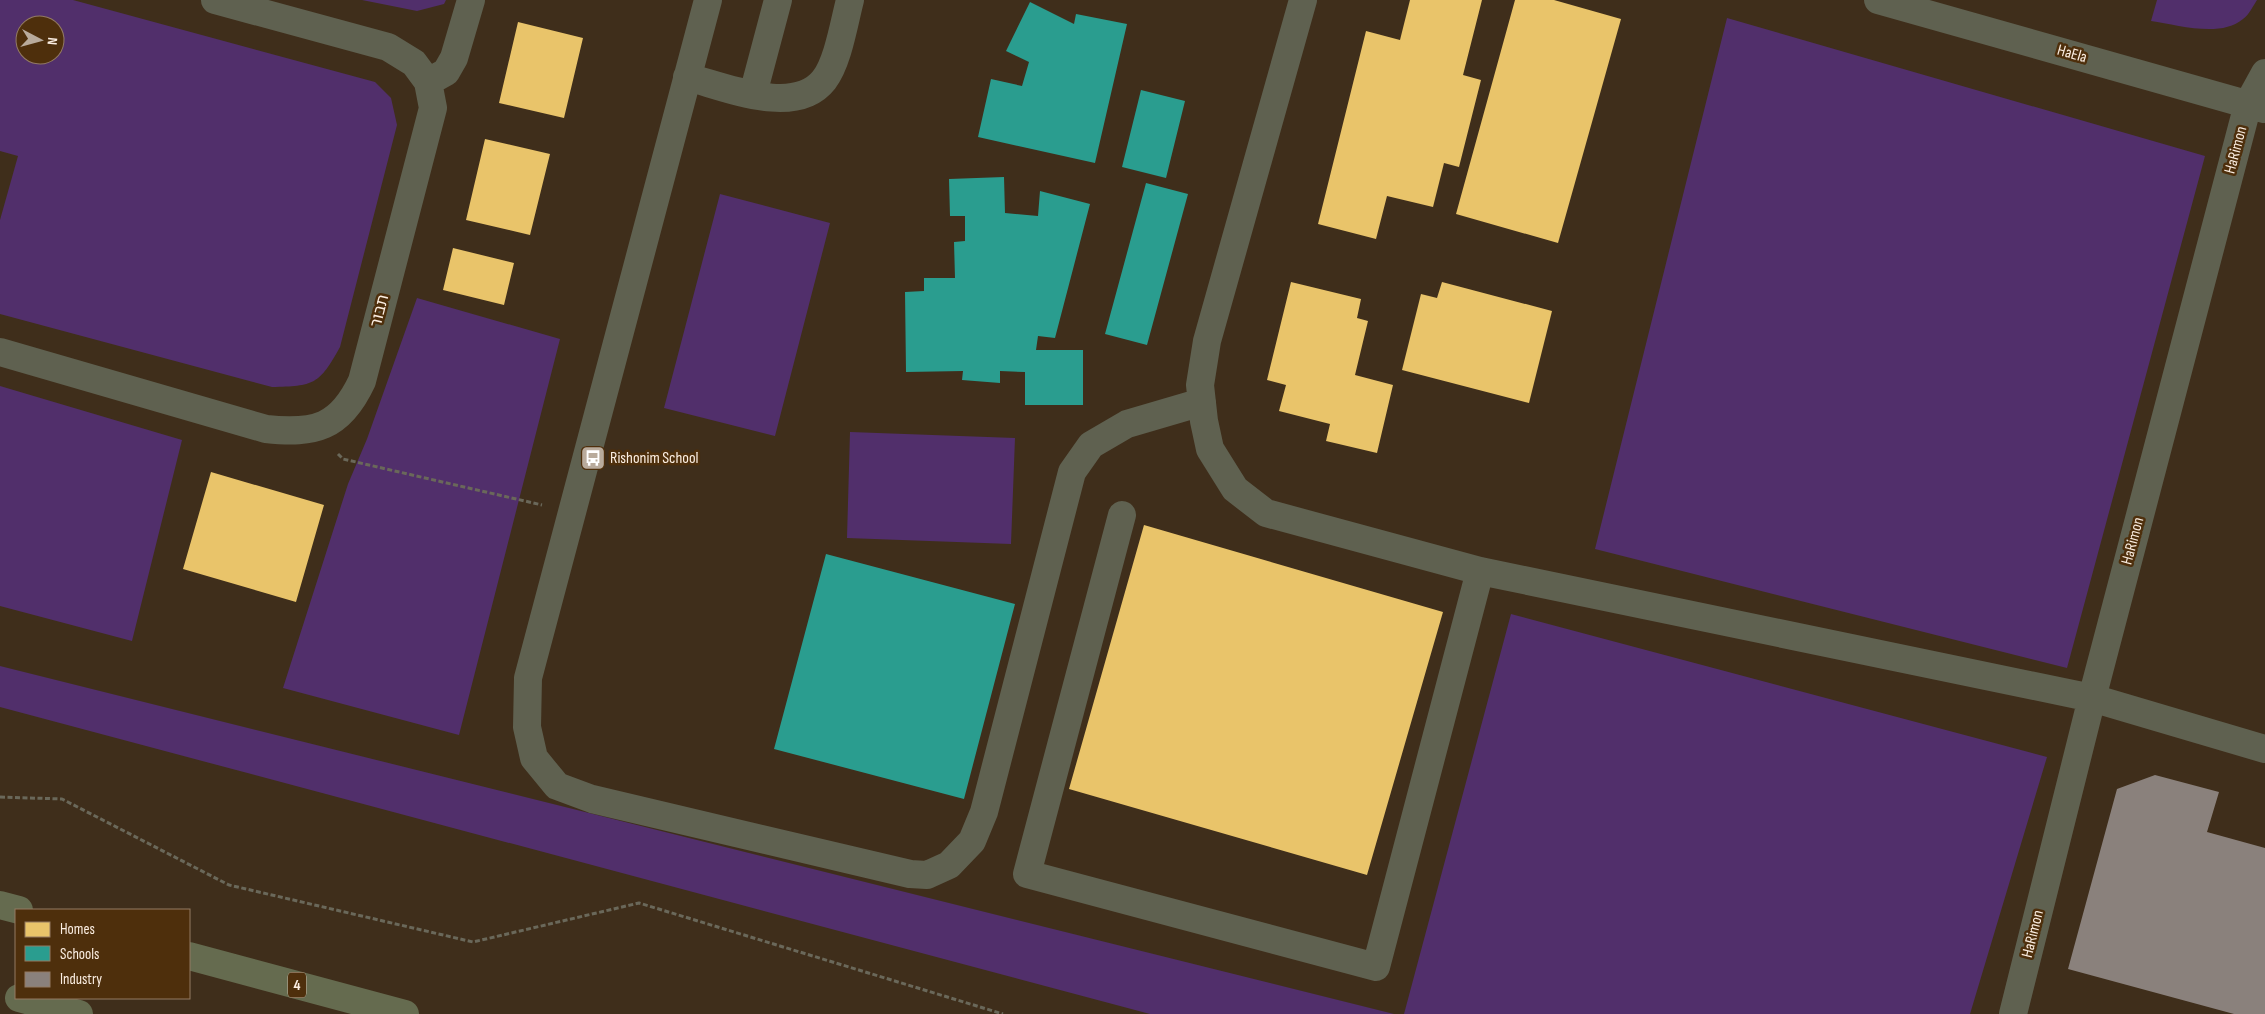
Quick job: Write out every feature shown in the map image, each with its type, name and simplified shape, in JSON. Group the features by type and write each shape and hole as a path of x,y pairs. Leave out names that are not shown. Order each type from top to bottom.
{"highway":[{"path":"0,905 15,909"},
{"name":"4","path":"190,956 405,1014"},
{"path":"0,993 15,996"},
{"path":"25,999 79,1014"}],"street":[{"name":"תבור","path":"0,352 266,429 316,430 335,420 353,400 362,381 433,108 428,82 414,63 388,47 215,0"},
{"path":"428,82 446,72 454,58 471,0"},
{"path":"708,0 528,678 527,727 534,758 557,786 611,803 910,874 927,875 949,865 972,841 984,812 1072,472 1091,446 1127,424 1202,402"},
{"path":"753,94 778,0"},
{"path":"687,77 767,98 788,98 811,93 825,79 834,59 850,0"},
{"path":"1303,0 1207,341 1200,385 1204,421 1210,449 1235,489 1266,513 1480,571 2092,698 2265,749"},
{"name":"HaEla","path":"1878,0 2256,106"},
{"name":"HaRimon","path":"2013,1014 2092,698 2265,73"},
{"path":"1122,515 1027,874 1376,967 1480,571"}],"path":[{"path":"316,430 343,459 572,512"},
{"path":"0,797 62,799 229,885 473,942 639,903 1003,1014"}],"shaded area":[{"path":"0,0 73,0 375,82 391,98 397,125 340,347 333,360 314,381 286,387 272,387 0,314 0,220 18,156 0,151"},
{"path":"362,0 446,0 444,4 417,11"},
{"path":"2157,0 2257,0 2249,13 2234,25 2223,28 2199,29 2151,21"},
{"path":"1727,18 2205,156 2067,668 1595,549"},
{"path":"720,194 830,223 775,436 664,408"},
{"path":"417,298 560,339 459,735 283,688 348,484 367,439"},
{"path":"0,386 182,440 132,641 0,606"},
{"path":"850,432 1015,438 1011,544 847,538"},
{"path":"1511,614 2047,757 1970,1014 1404,1014"},
{"path":"0,666 1394,1014 1150,1014 0,707"}],"building: Homes":[{"path":"1410,0 1482,0 1463,75 1481,80 1459,167 1444,163 1433,207 1387,196 1376,239 1318,224 1366,31 1400,40"},
{"path":"1515,0 1554,0 1621,19 1558,243 1456,214"},
{"path":"518,22 583,38 564,118 499,103"},
{"path":"485,139 550,154 530,235 466,220"},
{"path":"453,248 514,263 504,305 443,290"},
{"path":"1291,282 1361,299 1357,318 1368,321 1355,375 1393,385 1377,453 1326,441 1330,424 1279,411 1286,385 1267,380"},
{"path":"1442,282 1552,311 1529,403 1402,370 1421,294 1437,298"},
{"path":"211,472 324,505 296,602 183,569"},
{"path":"1144,525 1443,612 1367,875 1069,789"}],"building: Schools":[{"path":"1030,2 1074,24 1076,14 1127,24 1095,163 978,137 991,79 1022,86 1029,62 1006,51"},
{"path":"1141,90 1185,101 1166,178 1122,167"},
{"path":"1004,177 1005,213 1038,216 1040,191 1090,204 1055,338 1038,336 1036,350 1083,350 1083,405 1025,405 1025,372 1000,371 1000,383 962,380 963,371 906,372 905,292 924,291 924,278 955,278 954,242 965,241 965,216 950,216 949,179"},
{"path":"1146,183 1188,194 1147,345 1105,334"},
{"path":"826,554 1015,604 964,799 774,749"}],"building: Industry":[{"path":"2155,775 2219,792 2207,832 2265,848 2265,1014 2234,1014 2068,969 2117,789"}],"place":[{"name":"Rishonim School","path":"593,458"}]}
